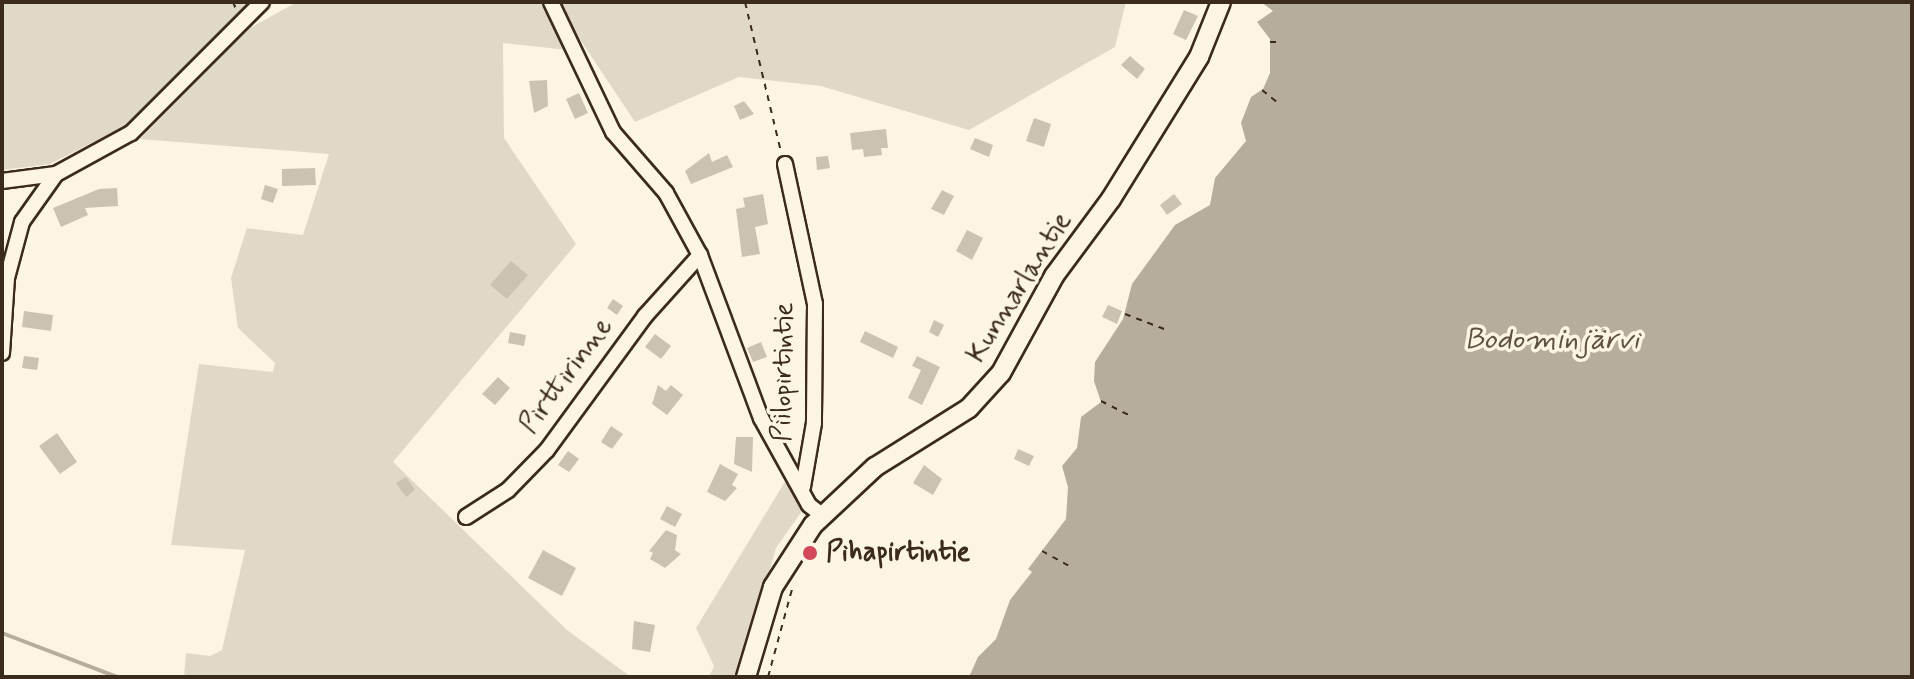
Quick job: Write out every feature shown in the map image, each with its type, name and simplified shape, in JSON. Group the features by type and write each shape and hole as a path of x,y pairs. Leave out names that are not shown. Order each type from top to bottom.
{"main road":[{"name":"Kunnarlantie","path":"746,677 773,587 822,515 875,467 969,408 1001,373 1054,276 1111,199 1199,57 1221,2"}],"street":[{"path":"2,181 56,174 131,133 262,2"},
{"path":"551,2 613,132 666,193 700,255 761,418 803,487 809,505 822,515"},
{"name":"Piilopirtintie","path":"785,164 815,304 814,423 803,487"},
{"path":"2,353 7,278 22,222 56,174"},
{"name":"Pirttirinne","path":"466,517 508,490 547,450 645,316 700,255"}],"path":[{"path":"745,2 785,164"},
{"path":"1270,42 1279,42"},
{"path":"1262,90 1278,103"},
{"path":"1125,314 1164,329"},
{"path":"1101,401 1130,416"},
{"path":"1042,551 1073,568"}],"shaded area":[{"path":"2,2 250,2 127,125 50,164 2,170"},
{"path":"297,2 539,2 567,50 503,43 504,138 576,244 393,462 567,630 631,677 184,677 186,653 210,656 222,650 245,550 171,545 199,364 273,372 275,363 238,328 231,278 247,228 303,235 329,154 140,139 250,28"},
{"path":"555,2 1126,2 1115,47 969,130 821,86 739,77 635,122"},
{"path":"789,475 804,508 776,548 740,677 709,677 714,666 696,628"}],"water":[{"name":"Bodominjärvi","path":"1261,2 1912,2 1912,677 969,677 978,657 996,639 1010,600 1032,572 1028,569 1066,519 1068,487 1062,466 1077,448 1081,417 1101,402 1094,381 1095,362 1123,319 1132,284 1175,225 1210,205 1215,178 1246,141 1241,123 1251,97 1263,89 1270,73 1270,39 1257,22 1273,11"}],"building":[{"path":"1184,10 1198,16 1186,40 1173,34"},
{"path":"1130,56 1145,69 1137,79 1121,65"},
{"path":"547,80 548,106 534,113 529,81"},
{"path":"579,93 588,113 575,119 566,99"},
{"path":"744,101 754,114 740,120 734,106"},
{"path":"1034,118 1051,124 1044,147 1026,141"},
{"path":"886,129 888,148 881,148 882,155 864,157 863,149 852,150 850,133"},
{"path":"975,138 993,145 989,157 970,149"},
{"path":"709,153 712,162 727,155 733,167 691,184 685,171"},
{"path":"828,156 830,168 817,170 816,157"},
{"path":"315,168 316,185 282,186 282,169"},
{"path":"265,185 278,189 273,203 261,199"},
{"path":"117,188 118,206 85,208 88,215 61,227 53,208 99,189"},
{"path":"942,190 954,196 944,215 931,209"},
{"path":"763,194 768,224 755,227 760,254 742,257 736,209 745,207 743,198"},
{"path":"1174,194 1182,204 1167,215 1160,205"},
{"path":"967,230 983,238 972,260 956,251"},
{"path":"511,261 528,275 507,299 490,285"},
{"path":"613,299 623,306 617,315 607,308"},
{"path":"1108,305 1122,311 1117,324 1102,317"},
{"path":"24,311 53,315 51,331 22,327"},
{"path":"934,320 944,325 938,337 929,332"},
{"path":"865,331 898,347 893,358 860,342"},
{"path":"510,332 526,335 524,346 508,343"},
{"path":"655,334 671,346 661,359 645,347"},
{"path":"761,342 767,357 753,362 747,348"},
{"path":"24,356 39,358 37,370 22,368"},
{"path":"917,356 940,367 922,405 908,398 921,370 912,366"},
{"path":"498,377 510,388 495,405 482,394"},
{"path":"658,385 666,391 671,385 683,395 667,415 652,404"},
{"path":"611,426 623,434 612,449 601,442"},
{"path":"57,433 77,462 60,474 39,446"},
{"path":"736,437 753,437 752,472 734,464"},
{"path":"1018,449 1034,456 1029,466 1014,459"},
{"path":"568,451 579,459 569,472 558,465"},
{"path":"720,464 738,474 732,485 737,488 725,501 707,492"},
{"path":"924,465 942,479 933,495 913,483"},
{"path":"406,477 415,490 406,497 396,483"},
{"path":"667,506 682,514 675,527 660,519"},
{"path":"666,530 677,535 675,550 681,554 665,568 650,559 653,553 649,551"},
{"path":"543,550 576,568 562,596 528,578"},
{"path":"634,621 655,625 650,652 632,649"}],"waterway":[{"path":"2,633 117,677"}],"place":[{"name":"Pihapirtintie","path":"810,553"}]}
